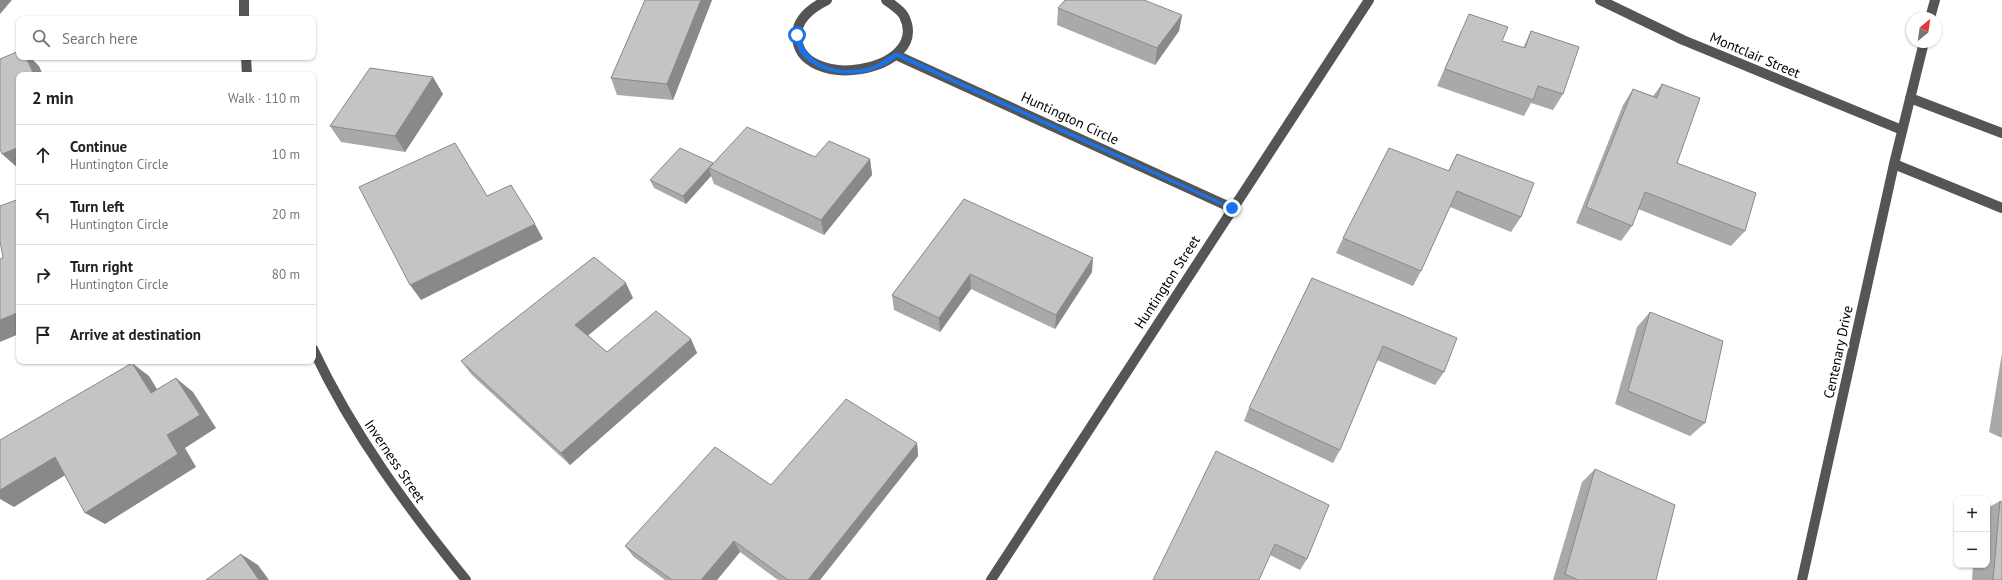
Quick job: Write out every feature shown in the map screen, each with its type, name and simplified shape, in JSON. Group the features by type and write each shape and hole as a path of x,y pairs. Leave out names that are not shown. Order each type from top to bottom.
{"street":[{"path":"244,0 244,16"},
{"path":"827,0 817,4 807,13 800,24 797,35 799,46 806,56 816,64 830,69 846,72 876,67 896,54 903,46 909,29 907,20 902,12 886,0"},
{"name":"Huntington Street","path":"991,580 1232,208 1369,0"},
{"name":"Montclair Street","path":"1600,0 1683,40 1902,130"},
{"path":"1931,12 1934,0"},
{"name":"Centenary Drive","path":"1802,580 1894,164 1922,48"},
{"name":"Huntington Circle","path":"896,54 1232,208"},
{"path":"246,60 247,72"},
{"path":"1910,98 2002,133"},
{"path":"1894,164 2002,208"},
{"name":"Inverness Street","path":"316,355 339,401 380,469 410,511 466,580"}],"building":[{"path":"645,0 701,0 667,84 611,78"},
{"path":"1065,0 1144,0 1182,15 1157,48 1058,8"},
{"path":"1469,14 1508,27 1502,41 1525,48 1531,31 1579,47 1563,94 1538,86 1533,100 1445,69"},
{"path":"16,52 16,60 27,60 33,72 16,72 16,148 2,154 0,149 0,59"},
{"path":"370,68 433,77 395,136 330,126"},
{"path":"1662,84 1700,98 1677,163 1756,193 1745,231 1645,192 1632,226 1586,207 1633,89 1657,98"},
{"path":"747,127 815,157 829,141 870,159 821,220 709,168"},
{"path":"455,143 487,196 511,185 535,224 410,285 359,187"},
{"path":"680,148 713,163 683,196 650,180"},
{"path":"1389,148 1449,171 1457,154 1534,183 1521,217 1457,191 1421,271 1343,238"},
{"path":"964,199 1093,258 1056,315 970,274 939,318 892,295"},
{"path":"16,200 16,313 0,320 0,259 3,258 0,241 0,206"},
{"path":"594,257 626,283 575,325 607,352 656,311 691,339 561,453 461,361"},
{"path":"1312,278 1457,338 1444,372 1383,346 1340,450 1249,408"},
{"path":"1650,312 1723,341 1705,423 1628,391"},
{"path":"130,364 133,364 151,393 176,378 200,415 167,435 178,454 85,513 55,457 0,490 0,440"},
{"path":"846,399 917,443 808,580 788,580 734,541 701,580 672,580 625,546 715,447 771,485"},
{"path":"1216,451 1329,505 1307,559 1275,544 1259,580 1153,580"},
{"path":"1595,469 1675,505 1656,580 1578,580 1565,574"},
{"path":"2000,501 2002,502 2002,580 1993,580"},
{"path":"241,554 259,580 206,580"}],"route":[{"path":"797,35 799,46 806,56 816,64 830,69 846,72 863,70 876,67 887,62 896,54 1232,208"}]}
